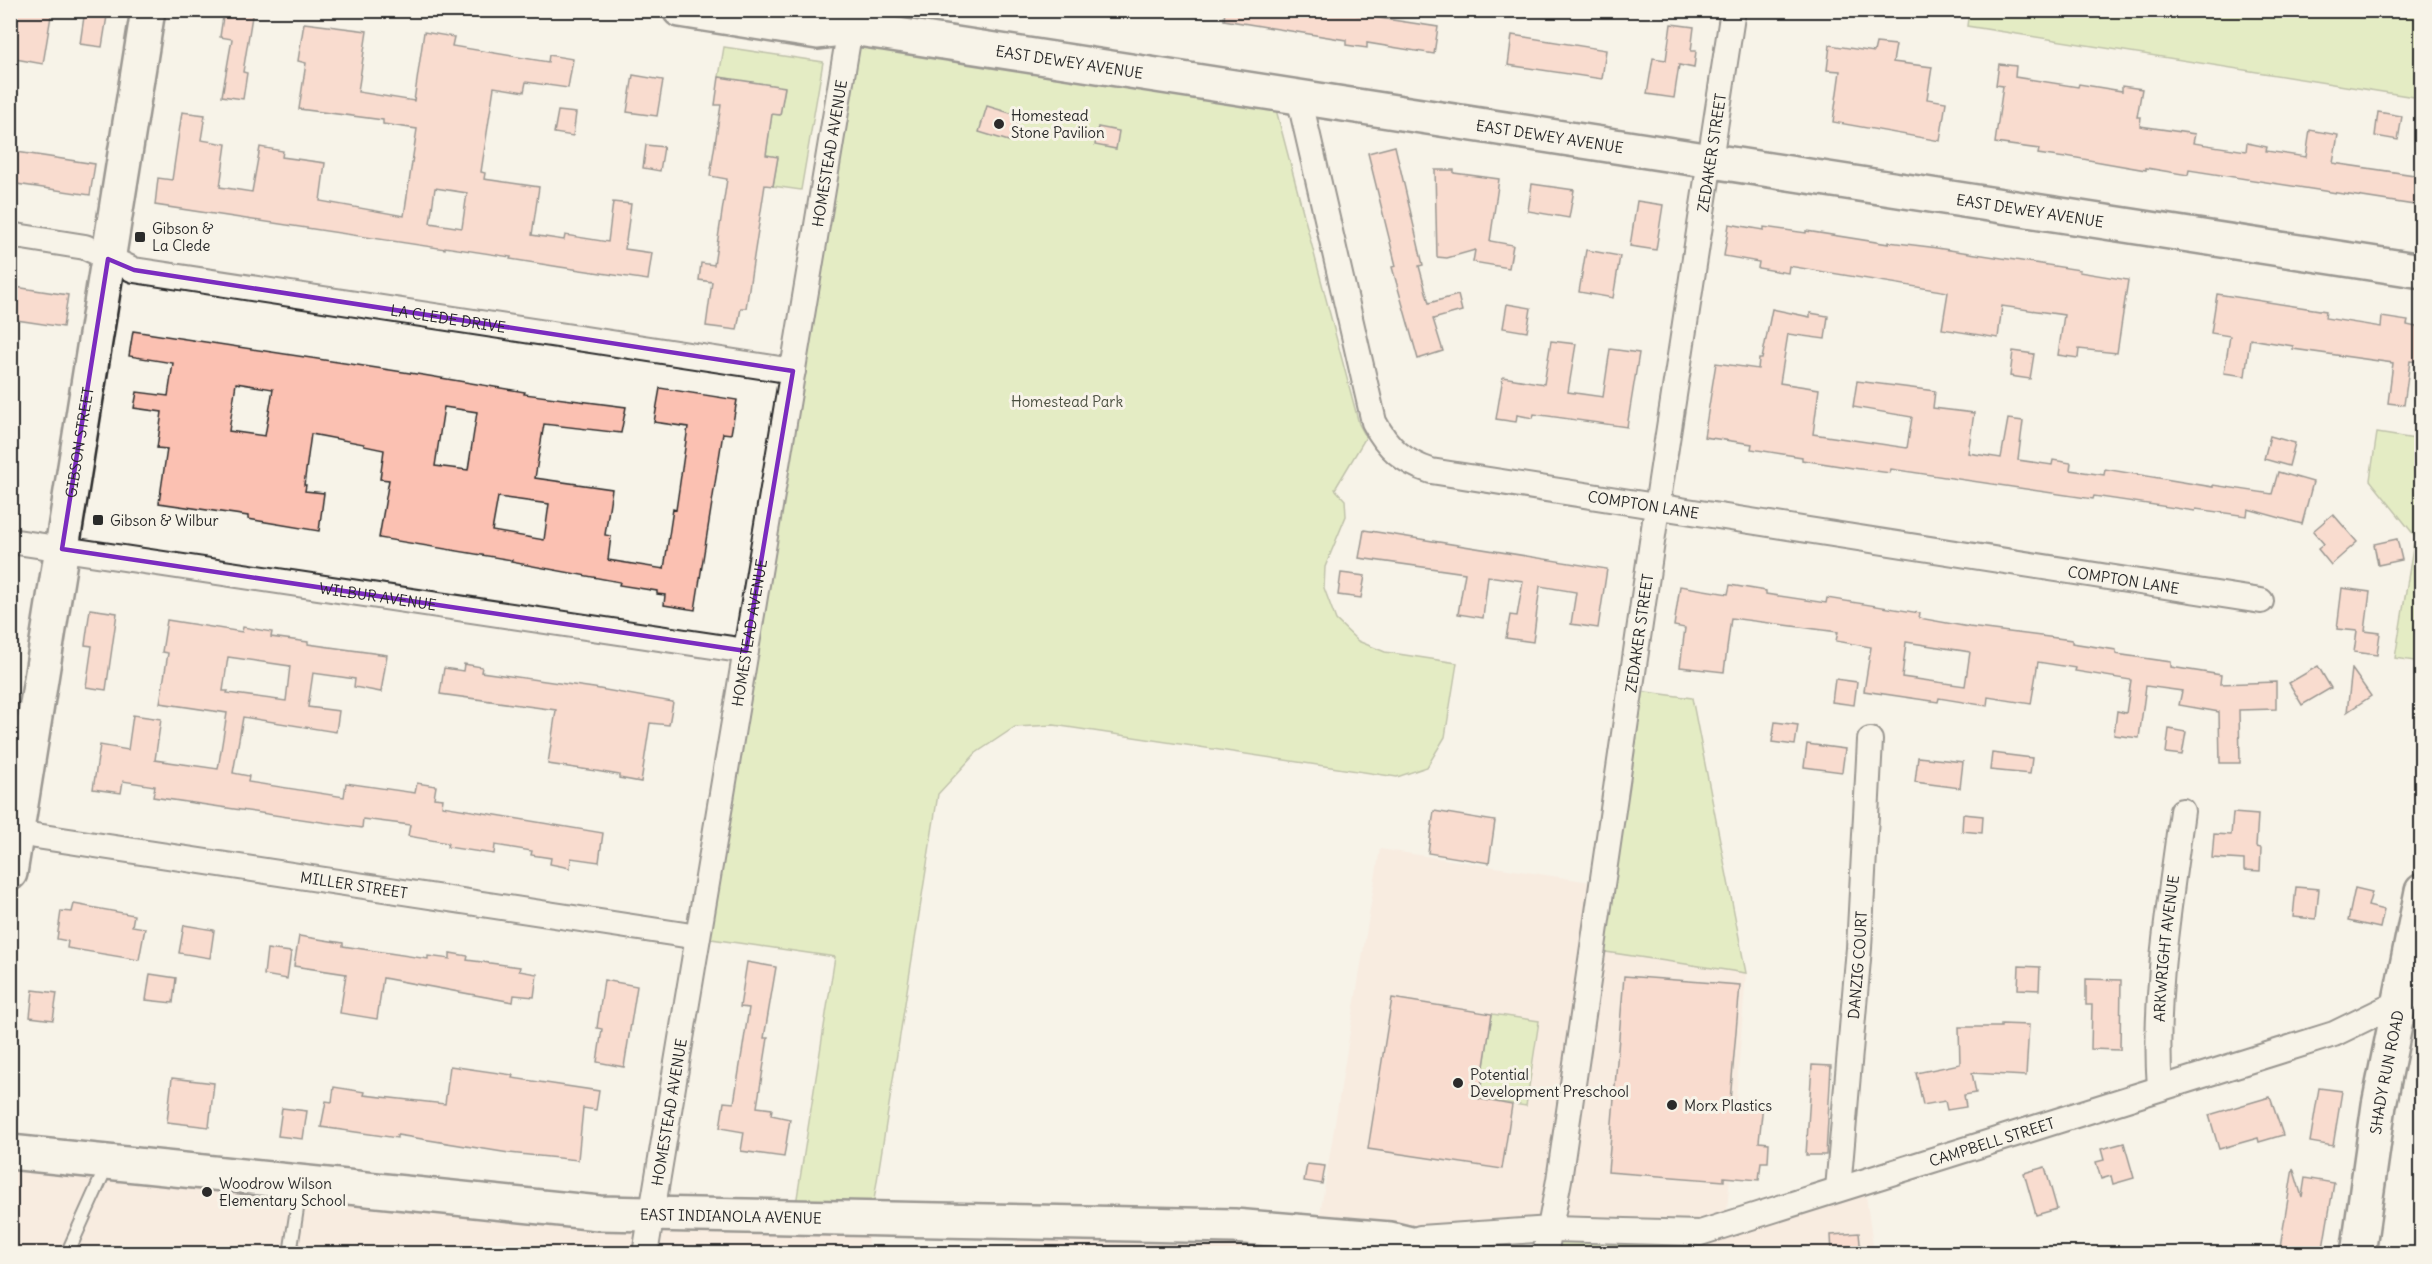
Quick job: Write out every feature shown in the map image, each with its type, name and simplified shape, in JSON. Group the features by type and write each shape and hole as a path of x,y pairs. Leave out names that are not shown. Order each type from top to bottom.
{"street":[{"name":"GIBSON STREET","path":"10,873 14,832 62,549 148,10"},
{"name":"EAST DEWEY AVENUE","path":"680,10 818,32 852,19 1299,98 2421,271"},
{"name":"ZEDAKER STREET","path":"1545,1254 1551,1229 1708,160 1733,10"},
{"name":"HOMESTEAD AVENUE","path":"645,1254 852,19"},
{"name":"COMPTON LANE","path":"1299,98 1374,422 1384,441 1398,455 1413,465 1431,471 2261,601"},
{"name":"LA CLEDE DRIVE","path":"10,235 86,247 134,270 793,371"},
{"name":"WILBUR AVENUE","path":"10,541 746,651"},
{"name":"DANZIG COURT","path":"1838,1189 1859,948 1870,740"},
{"name":"ARKWRIGHT AVENUE","path":"2160,1088 2157,1045 2158,1001 2182,811"},
{"name":"MILLER STREET","path":"14,832 698,937"},
{"name":"SHADY RUN ROAD","path":"2358,1254 2379,1105 2410,997 2421,891"},
{"name":"CAMPBELL STREET","path":"1390,1239 1472,1236 1551,1229 1699,1243 1838,1189 2334,1034 2410,997"},
{"name":"EAST INDIANOLA AVENUE","path":"10,1152 599,1213 1196,1224 1390,1239 1453,1254"}],"lane":[{"path":"67,1254 108,1162"},
{"path":"290,1254 301,1182"}],"highlighted area":[{"path":"108,259 134,270 793,371 746,651 62,549"}],"shaded area":[{"path":"1380,849 1603,884 1593,950 1746,973 1726,1224 1864,1182 1874,1253 1698,1253 1700,1233 1551,1229 1418,1254 1014,1254 1018,1221 1317,1233"},
{"name":"Woodrow Wilson Elementary School","path":"11,1152 871,1219 866,1254 11,1254"}],"green space":[{"path":"1969,10 2421,11 2421,98 1967,26"},
{"name":"Homestead Park","path":"850,28 1274,102 1359,424 1366,437 1335,489 1345,500 1346,516 1325,567 1324,588 1336,620 1358,641 1385,652 1457,663 1445,737 1427,767 1397,777 1054,725 1015,727 976,753 938,794 871,1219 794,1217 835,957 698,937"},
{"path":"724,47 823,62 801,190 773,186 778,157 766,155 772,114 780,115 785,88 719,77"},
{"path":"2377,433 2421,440 2421,662 2395,658 2415,536 2370,480"},
{"path":"1631,690 1692,698 1746,973 1593,950"},
{"path":"1492,1014 1539,1021 1526,1106 1479,1099"},
{"path":"1700,1233 1698,1253 1545,1254 1550,1235"}],"building":[{"path":"10,10 52,10 43,64 10,58"},
{"path":"85,10 108,10 102,47 80,44"},
{"path":"224,10 253,10 243,72 247,73 243,99 222,96 232,39 220,37"},
{"path":"1225,10 1327,10 1438,27 1434,54 1367,43 1367,48 1346,45 1346,40 1224,20"},
{"path":"304,23 367,31 358,92 414,101 424,32 454,37 452,46 548,62 549,55 573,59 568,88 526,82 524,92 494,87 481,172 485,173 484,179 539,187 532,235 564,240 565,235 608,242 613,202 631,204 625,249 652,253 648,280 510,259 511,257 155,205 158,178 172,180 182,112 205,115 201,140 226,144 220,187 252,192 260,147 283,151 282,157 325,163 320,201 404,216 417,129 383,124 383,120 299,109 306,63 298,61","holes":["435,188 467,193 462,228 430,223"]},
{"path":"1671,24 1694,27 1691,51 1696,51 1694,68 1679,65 1674,98 1647,94 1653,58 1666,60"},
{"path":"1512,35 1606,50 1602,79 1508,65"},
{"path":"1876,43 1896,45 1893,62 1932,67 1927,99 1946,102 1940,141 1833,122 1840,71 1827,70 1830,45 1874,52"},
{"path":"1999,64 2016,66 2015,77 2078,87 2079,84 2122,91 2122,86 2142,89 2137,117 2141,117 2140,126 2195,134 2193,143 2246,151 2247,143 2267,147 2266,151 2306,157 2310,130 2338,135 2333,163 2421,176 2421,206 2189,170 2188,175 2146,168 2146,170 2066,156 2065,158 2038,154 2039,149 1995,143 2003,86 1996,85"},
{"path":"633,75 663,80 657,116 627,112"},
{"path":"719,77 785,87 780,115 772,114 766,155 778,157 773,186 765,185 746,308 741,308 737,330 706,326 712,282 699,280 701,263 714,265 727,179 710,176 721,105 715,105"},
{"name":"Homestead Stone Pavilion","path":"987,106 1020,116 1012,142 979,132"},
{"path":"558,111 576,113 573,136 554,133"},
{"path":"2378,112 2402,116 2398,140 2375,136"},
{"path":"1098,127 1119,131 1116,149 1095,145"},
{"path":"646,145 664,147 660,171 643,168"},
{"path":"1395,146 1423,265 1419,266 1429,303 1458,295 1462,311 1433,319 1443,351 1418,359 1392,267 1396,266 1368,153"},
{"path":"10,151 95,164 90,195 10,183"},
{"path":"1435,170 1454,170 1454,173 1499,179 1490,241 1513,245 1509,268 1473,262 1475,250 1447,258 1437,257"},
{"path":"1532,184 1574,190 1569,218 1528,211"},
{"path":"1637,201 1663,205 1656,250 1630,246"},
{"path":"1729,224 1764,230 1764,227 1806,233 1806,231 1889,244 1889,242 1930,247 2080,270 2079,272 2128,280 2117,353 2079,349 2078,358 2058,355 2064,315 2002,306 1998,338 1942,329 1948,292 1789,266 1788,273 1758,268 1759,262 1724,256"},
{"path":"1586,250 1620,256 1613,298 1579,292"},
{"path":"15,287 68,295 63,327 10,319"},
{"path":"2217,294 2326,311 2325,318 2381,327 2382,317 2408,321 2407,325 2421,328 2421,362 2410,361 2404,405 2388,403 2393,363 2293,349 2293,346 2250,339 2245,376 2224,373 2230,336 2211,333"},
{"path":"1507,304 1531,308 1527,332 1503,328"},
{"path":"1772,309 1810,317 1810,313 1828,316 1825,339 1788,334 1780,383 1819,389 1813,434 1907,448 1912,417 1853,407 1857,381 1935,391 1933,408 1974,413 1968,453 2001,458 2008,419 2023,421 2018,460 2052,465 2053,460 2071,463 2070,470 2104,475 2105,469 2213,487 2213,485 2272,494 2278,472 2313,482 2302,524 2248,509 2247,516 2196,509 2195,511 2094,496 2093,499 1891,469 1890,473 1853,468 1751,449 1752,444 1704,437 1716,363 1758,369"},
{"path":"133,331 423,375 525,392 524,394 626,407 621,433 544,424 535,478 612,489 605,535 611,536 608,560 664,569 673,509 676,510 688,427 654,422 660,388 737,400 731,434 723,433 695,610 664,605 665,595 657,594 657,591 619,585 620,582 511,562 512,560 379,538 389,480 380,479 384,450 364,446 364,444 311,434 304,485 306,485 305,491 324,493 319,531 248,519 248,516 159,503 167,449 157,448 162,412 134,408 137,392 168,396 173,363 129,356","holes":["236,383 273,389 265,436 229,431","444,407 477,412 468,470 435,466","498,497 549,504 544,540 492,531"]},
{"path":"1551,341 1576,344 1568,392 1603,397 1610,349 1639,353 1627,427 1534,414 1533,418 1517,415 1516,422 1496,419 1503,377 1544,384"},
{"path":"2013,351 2034,354 2030,379 2010,376"},
{"path":"2270,436 2295,443 2289,466 2264,459"},
{"path":"2333,514 2357,542 2331,565 2318,549 2324,544 2313,531"},
{"path":"1364,530 1607,569 1598,628 1571,624 1576,592 1540,586 1533,642 1506,638 1510,615 1517,616 1523,581 1488,576 1483,618 1458,614 1465,573 1359,558"},
{"path":"2397,539 2402,560 2378,565 2374,544"},
{"path":"1341,573 1365,576 1361,598 1338,595"},
{"path":"1730,585 1766,591 1766,594 1826,603 1827,598 1920,613 1919,618 1969,627 2072,640 2072,643 2116,650 2116,654 2171,662 2171,667 2221,675 2220,684 2276,682 2276,709 2239,710 2240,763 2220,763 2219,712 2179,705 2182,691 2146,686 2139,738 2114,735 2117,711 2126,713 2131,680 2075,671 2076,668 2038,662 2031,704 1988,697 1987,706 1939,698 1938,702 1864,691 1871,647 1836,641 1838,632 1731,618 1724,672 1680,667 1685,628 1674,626 1680,586 1728,594","holes":["1906,642 1970,652 1965,686 1902,677"]},
{"path":"2342,588 2370,592 2365,631 2380,633 2377,655 2354,652 2357,631 2337,629"},
{"path":"90,609 117,613 106,690 86,687 92,646 85,645"},
{"path":"167,620 242,632 243,627 272,632 271,637 387,655 381,692 354,687 355,679 313,673 308,707 339,711 336,732 243,717 233,773 249,776 248,782 344,797 346,783 415,793 417,783 436,786 434,798 443,799 442,806 603,833 599,862 571,858 570,868 550,864 551,858 531,855 532,851 495,845 494,854 447,847 448,843 408,836 410,825 363,819 362,828 153,797 155,786 123,781 121,793 93,789 100,745 128,750 133,715 161,719 155,760 218,769 227,713 160,703 168,653 162,652","holes":["228,657 290,666 286,701 223,691"]},
{"path":"464,664 482,667 481,672 673,702 669,725 650,723 641,782 619,778 619,775 548,764 556,710 440,694 444,668 463,671"},
{"path":"2318,666 2331,688 2302,705 2289,683"},
{"path":"2352,669 2371,696 2347,712"},
{"path":"1835,679 1857,682 1854,705 1832,702"},
{"path":"1775,722 1798,725 1795,745 1772,742"},
{"path":"2169,729 2186,732 2182,755 2166,753"},
{"path":"1807,744 1845,749 1842,772 1804,767"},
{"path":"1992,753 2032,758 2030,774 1990,770"},
{"path":"1918,757 1963,762 1960,788 1915,782"},
{"path":"1434,811 1495,821 1489,863 1428,853"},
{"path":"2233,813 2258,815 2256,847 2261,848 2260,871 2244,870 2244,860 2212,858 2214,834 2231,835"},
{"path":"1963,814 1983,816 1982,833 1962,831"},
{"path":"2296,887 2319,889 2316,919 2293,917"},
{"path":"2355,888 2372,892 2368,906 2384,910 2380,928 2348,921"},
{"path":"74,904 134,915 132,926 145,928 139,960 67,948 68,941 57,939 61,911 72,912"},
{"path":"184,925 214,930 210,958 179,953"},
{"path":"299,936 343,943 343,946 428,959 428,956 450,959 450,953 468,956 467,960 520,967 519,971 537,974 534,997 514,995 513,1002 383,978 377,1019 340,1013 346,974 294,966"},
{"path":"267,949 291,952 287,979 264,975"},
{"path":"747,962 776,967 764,1038 768,1038 757,1107 772,1109 771,1115 790,1119 784,1157 741,1151 744,1132 720,1128 724,1102 734,1103 749,1008 740,1007"},
{"path":"2019,966 2040,967 2039,990 2018,989"},
{"path":"150,974 176,978 173,1003 146,1000"},
{"name":"Morx Plastics","path":"1624,976 1740,985 1730,1101 1763,1104 1759,1142 1769,1143 1768,1162 1761,1162 1759,1180 1724,1177 1724,1181 1608,1172"},
{"path":"2086,979 2121,980 2120,1050 2091,1049 2092,1005 2086,1005"},
{"path":"604,980 637,986 624,1067 597,1062 602,1029 597,1028"},
{"path":"33,990 57,993 53,1020 30,1017"},
{"path":"1392,998 1492,1014 1479,1099 1512,1105 1502,1169 1368,1149"},
{"path":"2001,1024 2029,1025 2026,1076 1972,1073 1976,1093 1964,1095 1966,1107 1947,1110 1945,1101 1923,1105 1916,1073 1960,1064 1959,1027 2001,1027"},
{"path":"1812,1065 1831,1066 1826,1155 1806,1155"},
{"path":"450,1066 599,1091 596,1110 583,1108 578,1160 509,1153 397,1135 397,1138 321,1127 326,1101 332,1102 334,1087 365,1092 364,1095 445,1104"},
{"path":"172,1078 214,1083 209,1127 167,1122"},
{"path":"2319,1088 2342,1091 2333,1146 2310,1142"},
{"path":"2270,1097 2283,1135 2259,1142 2258,1138 2219,1149 2209,1115"},
{"path":"282,1108 307,1111 303,1139 278,1136"},
{"path":"2124,1143 2134,1178 2113,1184 2111,1176 2101,1179 2096,1162 2104,1160 2101,1149"},
{"path":"1307,1164 1325,1166 1322,1184 1304,1181"},
{"path":"2045,1167 2057,1209 2036,1215 2024,1173"},
{"path":"2293,1168 2302,1197 2305,1178 2334,1183 2322,1254 2279,1254"},
{"path":"1859,1233 1861,1254 1832,1254 1831,1235"}],"place":[{"name":"Homestead Stone Pavilion","path":"999,124"},
{"name":"Gibson & La Clede","path":"140,237"},
{"name":"Gibson & Wilbur","path":"98,520"},
{"name":"Potential Development Preschool","path":"1458,1083"},
{"name":"Morx Plastics","path":"1672,1105"},
{"name":"Woodrow Wilson Elementary School","path":"207,1192"}]}
